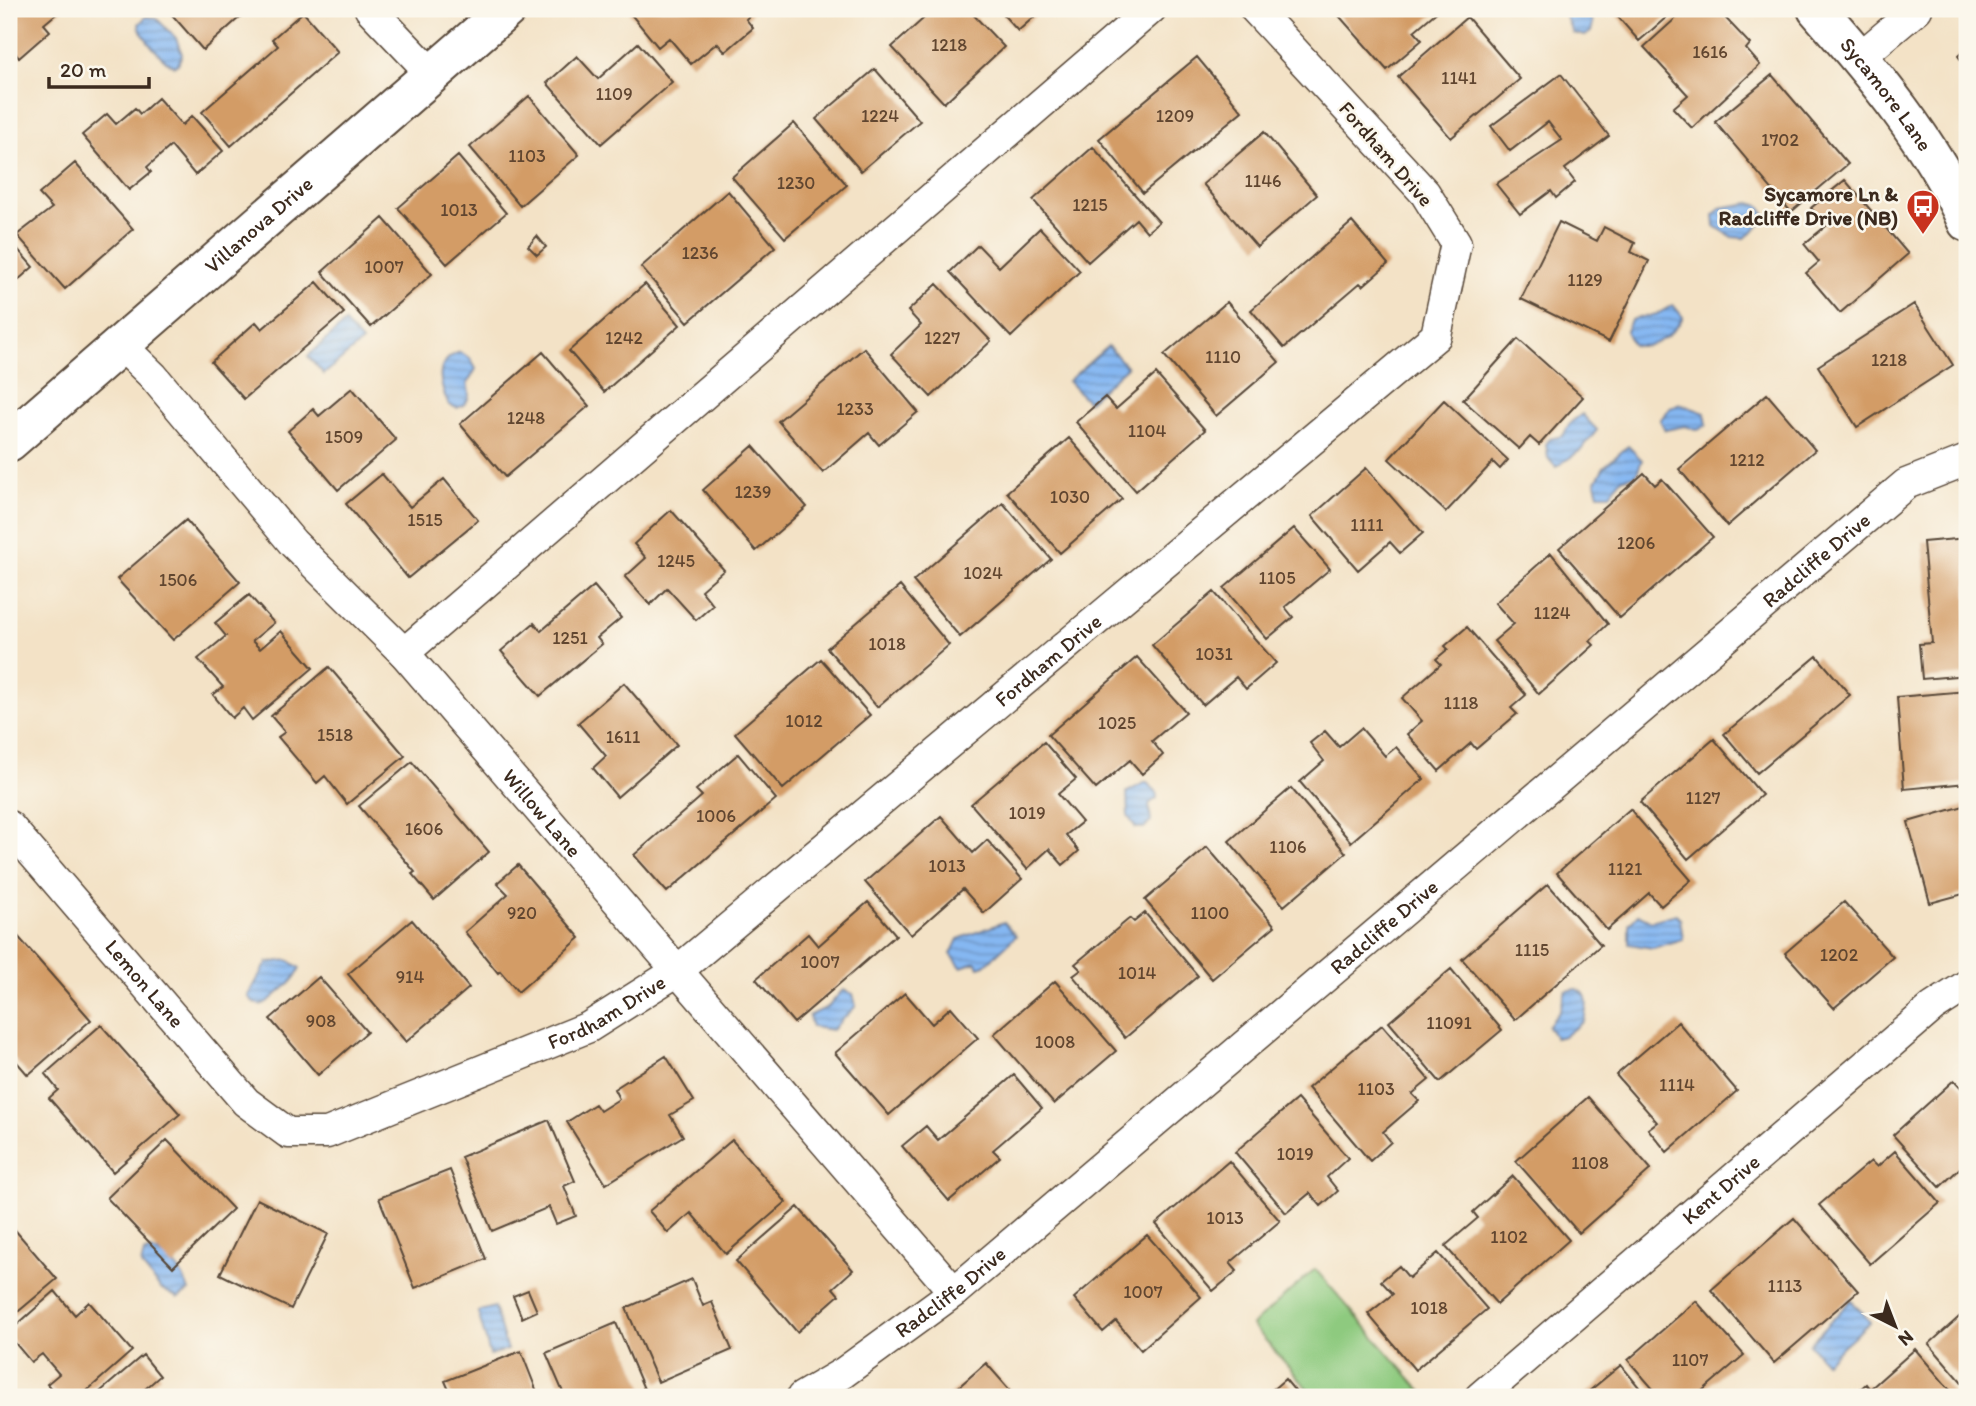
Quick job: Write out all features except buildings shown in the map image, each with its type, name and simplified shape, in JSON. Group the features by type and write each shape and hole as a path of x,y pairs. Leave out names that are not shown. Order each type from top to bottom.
{"street":[{"path":"370,9 431,74"},
{"name":"Villanova Drive","path":"9,442 507,9"},
{"path":"404,653 1151,9"},
{"name":"Fordham Drive","path":"288,1133 327,1133 589,1027 676,972 1436,336 1456,243 1425,193 1255,9"},
{"name":"Sycamore Lane","path":"1817,9 1859,58 1922,144 1967,222"},
{"path":"1859,58 1917,9"},
{"name":"Willow Lane","path":"121,345 153,376 293,542 404,653 954,1292"},
{"name":"Radcliffe Drive","path":"802,1397 843,1373 954,1292 1906,484 1967,460"},
{"name":"Lemon Lane","path":"9,826 246,1102 288,1133"},
{"name":"Kent Drive","path":"1480,1397 1933,1007 1967,985"}],"green space":[{"path":"1315,1269 1424,1394 1421,1397 1315,1397 1252,1325"}],"water":[{"path":"1562,9 1589,9 1593,23 1591,32 1585,36 1573,33"},
{"path":"146,17 156,18 176,38 182,54 178,64 174,66 169,63 148,41 139,24"},
{"path":"1750,203 1760,206 1765,214 1764,221 1745,238 1732,237 1715,226 1714,215 1720,208"},
{"path":"1673,305 1683,317 1674,329 1656,343 1633,345 1626,331 1631,320 1657,314"},
{"path":"345,323 362,342 324,374 308,356"},
{"path":"1108,346 1127,367 1088,402 1068,381"},
{"path":"460,352 470,358 476,369 467,384 468,399 457,408 449,405 441,374 445,362"},
{"path":"1680,404 1705,413 1707,425 1698,430 1685,426 1665,430 1660,420 1670,408"},
{"path":"1582,414 1597,430 1581,450 1556,467 1548,458 1546,444 1550,439 1563,436 1570,423"},
{"path":"1628,446 1642,460 1636,475 1621,479 1610,494 1598,494 1595,483 1604,467"},
{"path":"1146,782 1156,791 1157,798 1149,804 1151,821 1144,828 1136,828 1128,816 1127,792"},
{"path":"1638,914 1651,921 1676,914 1680,918 1683,939 1653,948 1629,944 1629,924"},
{"path":"1004,922 1016,936 985,965 979,967 976,962 961,967 951,954 958,939"},
{"path":"288,960 300,968 293,980 267,1003 259,1005 252,1001 248,996 267,963"},
{"path":"1576,989 1586,998 1584,1021 1564,1036 1555,1038 1548,1026 1559,1012 1566,991"},
{"path":"843,990 853,994 856,1006 832,1030 812,1027 809,1016 828,1007"},
{"path":"151,1250 164,1256 175,1266 189,1291 178,1298 160,1288 141,1265 144,1253"},
{"path":"1851,1300 1870,1322 1825,1362 1809,1344"},
{"path":"494,1307 507,1350 490,1355 478,1312"}],"place":[{"name":"Sycamore Ln & Radcliffe Drive (NB)","path":"1923,236"}]}
